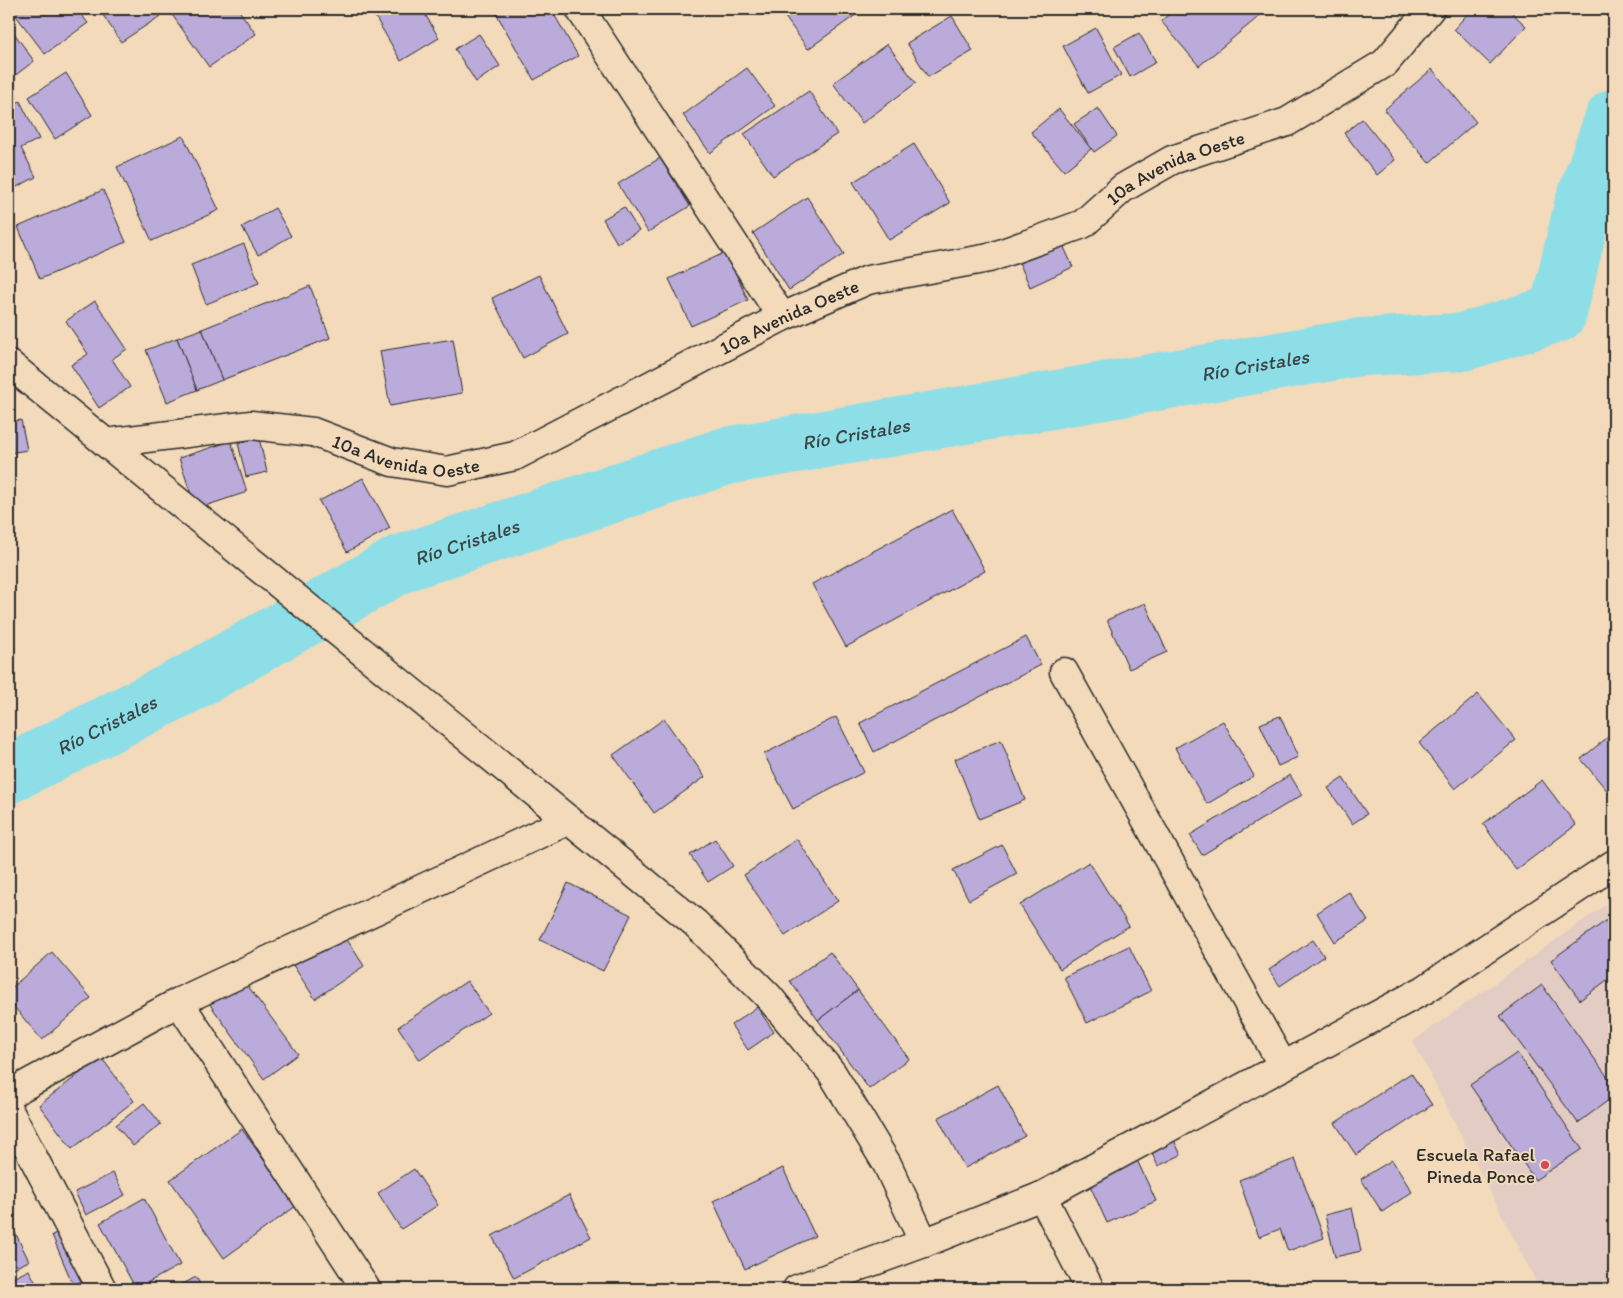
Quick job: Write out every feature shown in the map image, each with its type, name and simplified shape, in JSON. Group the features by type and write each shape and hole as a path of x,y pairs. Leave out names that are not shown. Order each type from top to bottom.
{"street":[{"path":"580,9 782,317"},
{"name":"10a Avenida Oeste","path":"106,443 251,425 313,432 392,462 447,471 515,456 782,317 868,280 989,258 1083,224 1123,188 1172,160 1287,122 1385,63 1430,9"},
{"path":"9,364 695,922 768,996 832,1074 887,1164 924,1242"},
{"path":"1064,672 1283,1066"},
{"path":"9,1094 179,1002 569,820"},
{"path":"796,1289 1042,1196 1424,990 1614,864"},
{"path":"179,1002 366,1289"},
{"path":"9,1111 102,1289"},
{"path":"1042,1196 1090,1289"}],"shaded area":[{"name":"Escuela Rafael Pineda Ponce","path":"1614,899 1614,1289 1540,1289 1413,1041"}],"building":[{"path":"11,9 77,9 88,23 45,54"},
{"path":"99,9 157,9 162,15 121,42"},
{"path":"168,9 238,9 256,34 209,67"},
{"path":"380,9 422,9 439,38 401,61 373,13"},
{"path":"503,9 551,9 578,56 534,80 496,13"},
{"path":"864,9 808,49 780,10"},
{"path":"875,9 887,9 880,15"},
{"path":"1175,9 1268,9 1199,66 1161,21"},
{"path":"1307,9 1318,9 1312,14"},
{"path":"1472,9 1508,9 1526,26 1490,64 1454,29"},
{"path":"952,16 973,51 928,77 907,43"},
{"path":"9,26 34,61 9,80"},
{"path":"1096,28 1121,75 1088,93 1063,46"},
{"path":"1139,33 1156,62 1130,77 1114,47"},
{"path":"479,34 500,66 476,82 455,49"},
{"path":"887,44 916,83 862,123 833,83"},
{"path":"747,68 775,106 710,153 683,115"},
{"path":"1432,69 1476,122 1429,163 1384,110"},
{"path":"66,73 92,115 55,139 29,97"},
{"path":"809,91 837,134 773,176 744,134"},
{"path":"20,101 39,139 21,148 36,177 9,191 9,107"},
{"path":"1098,108 1117,136 1094,152 1074,124"},
{"path":"1059,109 1091,149 1064,171 1031,132"},
{"path":"1362,119 1395,160 1377,175 1344,133"},
{"path":"183,136 219,210 152,241 117,167"},
{"path":"914,144 950,203 889,240 853,182"},
{"path":"660,158 690,206 648,232 618,184"},
{"path":"103,190 126,242 40,279 18,227"},
{"path":"807,197 844,254 789,290 753,233"},
{"path":"624,207 639,231 617,243 603,219"},
{"path":"275,208 291,236 258,255 242,227"},
{"path":"1062,243 1073,267 1030,287 1019,262"},
{"path":"244,244 259,283 206,304 191,265"},
{"path":"726,252 748,300 691,326 669,279"},
{"path":"539,275 568,334 523,358 492,298"},
{"path":"310,286 330,338 222,380 202,329"},
{"path":"95,301 127,349 112,359 130,387 99,408 71,365 88,354 66,321"},
{"path":"202,329 222,380 197,390 177,338"},
{"path":"177,338 197,390 167,402 146,350"},
{"path":"453,339 462,393 390,406 380,351"},
{"path":"21,420 27,450 9,453 9,422"},
{"path":"259,438 267,472 246,477 238,443"},
{"path":"231,441 247,492 196,509 179,458"},
{"path":"363,478 390,528 347,552 319,501"},
{"path":"952,509 985,571 846,647 812,584"},
{"path":"1145,603 1167,652 1129,669 1107,620"},
{"path":"1026,637 1041,665 874,752 860,723"},
{"path":"1478,694 1516,740 1455,789 1419,743"},
{"path":"1280,716 1298,757 1278,766 1260,724"},
{"path":"836,717 864,772 793,809 764,754"},
{"path":"664,719 705,777 654,813 613,755"},
{"path":"1223,721 1254,776 1207,804 1175,748"},
{"path":"1614,732 1614,799 1581,759"},
{"path":"1001,740 1025,800 979,819 955,759"},
{"path":"1290,775 1302,795 1202,855 1190,835"},
{"path":"1343,778 1367,814 1352,824 1328,788"},
{"path":"1542,780 1576,825 1516,870 1483,824"},
{"path":"715,839 733,866 708,882 690,855"},
{"path":"797,839 838,901 785,936 744,875"},
{"path":"1002,845 1017,874 969,900 953,870"},
{"path":"1089,862 1129,926 1060,969 1020,905"},
{"path":"568,883 631,915 603,971 540,940"},
{"path":"1349,892 1368,921 1335,942 1317,913"},
{"path":"1614,915 1614,931 1607,920"},
{"path":"1607,920 1614,931 1614,975 1580,1000 1551,960"},
{"path":"339,927 364,966 315,999 289,959"},
{"path":"1313,940 1324,956 1280,986 1269,970"},
{"path":"1129,946 1151,991 1087,1023 1064,977"},
{"path":"52,952 91,998 42,1040 9,1001 9,990"},
{"path":"830,952 858,990 818,1020 790,981"},
{"path":"239,974 298,1054 264,1079 206,999"},
{"path":"467,981 489,1013 420,1060 398,1027"},
{"path":"1542,985 1614,1086 1614,1096 1578,1123 1500,1016"},
{"path":"858,990 909,1059 869,1089 818,1020"},
{"path":"757,1007 774,1032 748,1050 731,1025"},
{"path":"1517,1053 1582,1149 1535,1180 1470,1085"},
{"path":"101,1057 134,1101 72,1149 39,1105"},
{"path":"1411,1073 1432,1105 1356,1155 1335,1123"},
{"path":"998,1085 1025,1136 965,1168 938,1118"},
{"path":"144,1103 161,1124 133,1146 116,1125"},
{"path":"242,1129 296,1206 224,1258 170,1180"},
{"path":"1171,1134 1181,1155 1158,1166 1148,1145"},
{"path":"1136,1158 1156,1201 1107,1223 1088,1181"},
{"path":"1295,1159 1324,1238 1288,1251 1280,1229 1259,1237 1239,1180"},
{"path":"1392,1160 1412,1192 1382,1212 1361,1179"},
{"path":"783,1168 815,1236 745,1269 713,1201"},
{"path":"414,1169 438,1205 401,1229 378,1193"},
{"path":"113,1173 125,1195 86,1215 75,1192"},
{"path":"569,1195 591,1237 514,1278 492,1236"},
{"path":"144,1198 180,1265 136,1289 100,1223"},
{"path":"1352,1208 1361,1251 1335,1257 1325,1215"},
{"path":"71,1227 93,1276 73,1285 52,1235"},
{"path":"13,1228 29,1261 9,1270 9,1230"},
{"path":"29,1270 39,1289 9,1289 9,1280"},
{"path":"196,1277 203,1289 174,1289"}],"waterway":[{"name":"Río Cristales","path":"9,774 188,684 400,564 726,456 1360,347 1463,342 1558,313 1583,206 1614,118"}],"place":[{"name":"Escuela Rafael Pineda Ponce","path":"1545,1165"}]}
